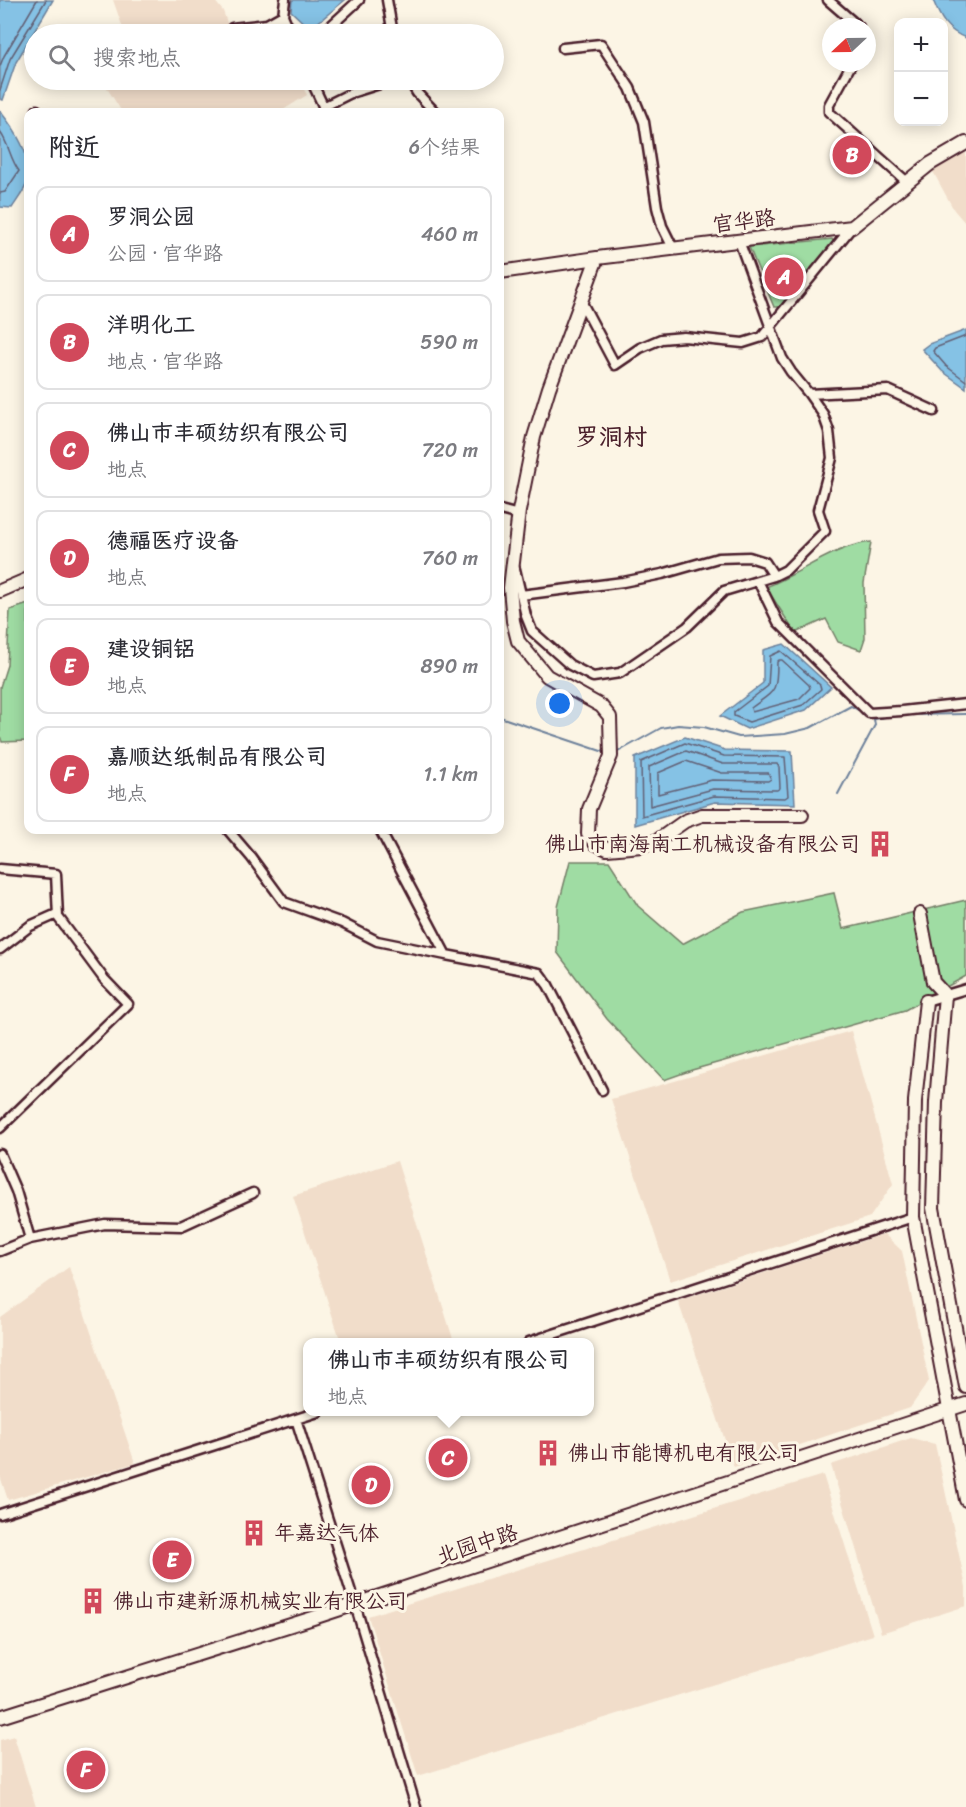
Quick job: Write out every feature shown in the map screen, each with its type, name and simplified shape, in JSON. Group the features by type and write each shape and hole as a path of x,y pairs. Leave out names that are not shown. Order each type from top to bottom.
{"street":[{"path":"285,0 283,15 287,24"},
{"path":"333,24 358,0"},
{"path":"387,0 391,24"},
{"path":"828,0 849,18"},
{"path":"267,24 283,15"},
{"path":"563,48 601,44 630,88 644,122 657,207 662,226 673,249"},
{"path":"847,72 829,105 829,112 907,182"},
{"path":"316,90 324,108"},
{"path":"328,108 351,93 360,90"},
{"path":"415,90 431,108"},
{"path":"581,301 615,365 640,348 661,339 684,338 743,343 762,337 852,227 930,164 966,143"},
{"name":"官华路","path":"504,271 852,227"},
{"path":"513,561 526,616 532,631 570,665 593,676 620,673 687,627 724,591 774,576 786,570 825,531 818,510 832,458 829,431 823,414 782,358 739,241"},
{"path":"597,258 549,388 534,437 519,515 510,588 513,621 518,641 547,676 601,706 610,717 611,754 589,809 588,834 595,843 607,849 642,846 658,840 685,821 702,815 802,815"},
{"path":"808,394 888,390 934,411"},
{"path":"504,511 519,515"},
{"path":"521,595 623,582 718,558 749,557 765,562 774,576"},
{"path":"0,591 24,581"},
{"path":"758,581 778,622 868,713 966,704"},
{"path":"231,834 284,902 342,923 377,941 539,973 549,985 602,1090"},
{"path":"382,834 446,955"},
{"path":"0,869 56,874 58,917 104,979 128,1004 0,1128"},
{"path":"0,949 30,926 57,914"},
{"path":"920,914 933,982 945,995 936,1102 933,1208 966,1387"},
{"path":"966,989 926,1001 915,1101 913,1217 966,1500"},
{"path":"0,1154 16,1191 30,1239"},
{"path":"0,1251 30,1239 105,1224 181,1226 253,1193"},
{"path":"541,1338 913,1217"},
{"name":"北园中路","path":"0,1724 950,1413 966,1404"},
{"name":"北园中路","path":"950,1413 966,1412"},
{"path":"0,1515 305,1416"},
{"path":"296,1419 417,1807"},
{"name":"北园中路","path":"0,1717 356,1608"}],"shaded area":[{"path":"113,0 214,0 223,11 228,24 121,24"},
{"path":"108,90 304,90 307,95 286,108 120,108"},
{"path":"966,153 966,224 954,210 931,168"},
{"path":"851,1031 893,1184 870,1217 670,1281 611,1099"},
{"path":"397,1161 453,1338 340,1338 293,1196"},
{"path":"884,1234 902,1251 929,1381 910,1408 734,1467 678,1301"},
{"path":"69,1267 135,1463 8,1500 0,1476 0,1317"},
{"path":"911,1438 935,1444 966,1587 966,1606 881,1633 831,1465"},
{"path":"823,1475 873,1635 418,1776 368,1616"},
{"path":"14,1736 36,1807 0,1807 0,1740"}],"green space":[{"path":"832,239 834,243 782,307 774,307 749,247"},
{"path":"871,542 864,583 865,638 861,650 838,642 826,619 795,633 766,587 831,554"},
{"path":"24,605 24,741 2,742 0,687 7,665 10,610"},
{"path":"570,861 609,861 638,906 682,944 743,912 834,893 843,929 966,900 966,976 905,1010 664,1080 607,1019 557,952 558,907"}],"water":[{"path":"0,0 53,0 39,24 24,24 24,49 16,62 3,100 0,99"},
{"path":"292,0 345,0 316,24 305,24 291,11"},
{"path":"933,0 966,0 966,38 954,32 948,26 948,18 942,18"},
{"path":"0,111 11,125 24,150 24,189 12,208 0,207"},
{"path":"966,330 966,388 942,371 922,349 929,344"},
{"path":"784,644 831,687 806,710 747,729 720,716 763,683 763,650"},
{"path":"685,737 725,750 792,751 795,804 715,802 635,825 635,758"}],"waterway":[{"path":"616,753 661,728 678,725 704,727 739,737 785,734 810,728 851,706 858,710"},
{"path":"906,715 966,714"},
{"path":"838,794 875,725 874,719 897,715"},
{"path":"504,718 607,753"}],"place":[{"name":"洋明化工","path":"852,155"},
{"name":"罗洞公园","path":"784,277"},
{"name":"佛山市南海南工机械设备有限公司","path":"880,844"},
{"name":"佛山市能博机电有限公司","path":"548,1453"},
{"name":"佛山市丰硕纺织有限公司","path":"448,1458"},
{"name":"德福医疗设备","path":"371,1485"},
{"name":"年嘉达气体","path":"254,1533"},
{"name":"建设铜铝","path":"172,1560"},
{"name":"佛山市建新源机械实业有限公司","path":"93,1601"},
{"name":"嘉顺达纸制品有限公司","path":"86,1770"}],"district":[{"name":"罗洞村","path":"611,437"}]}
